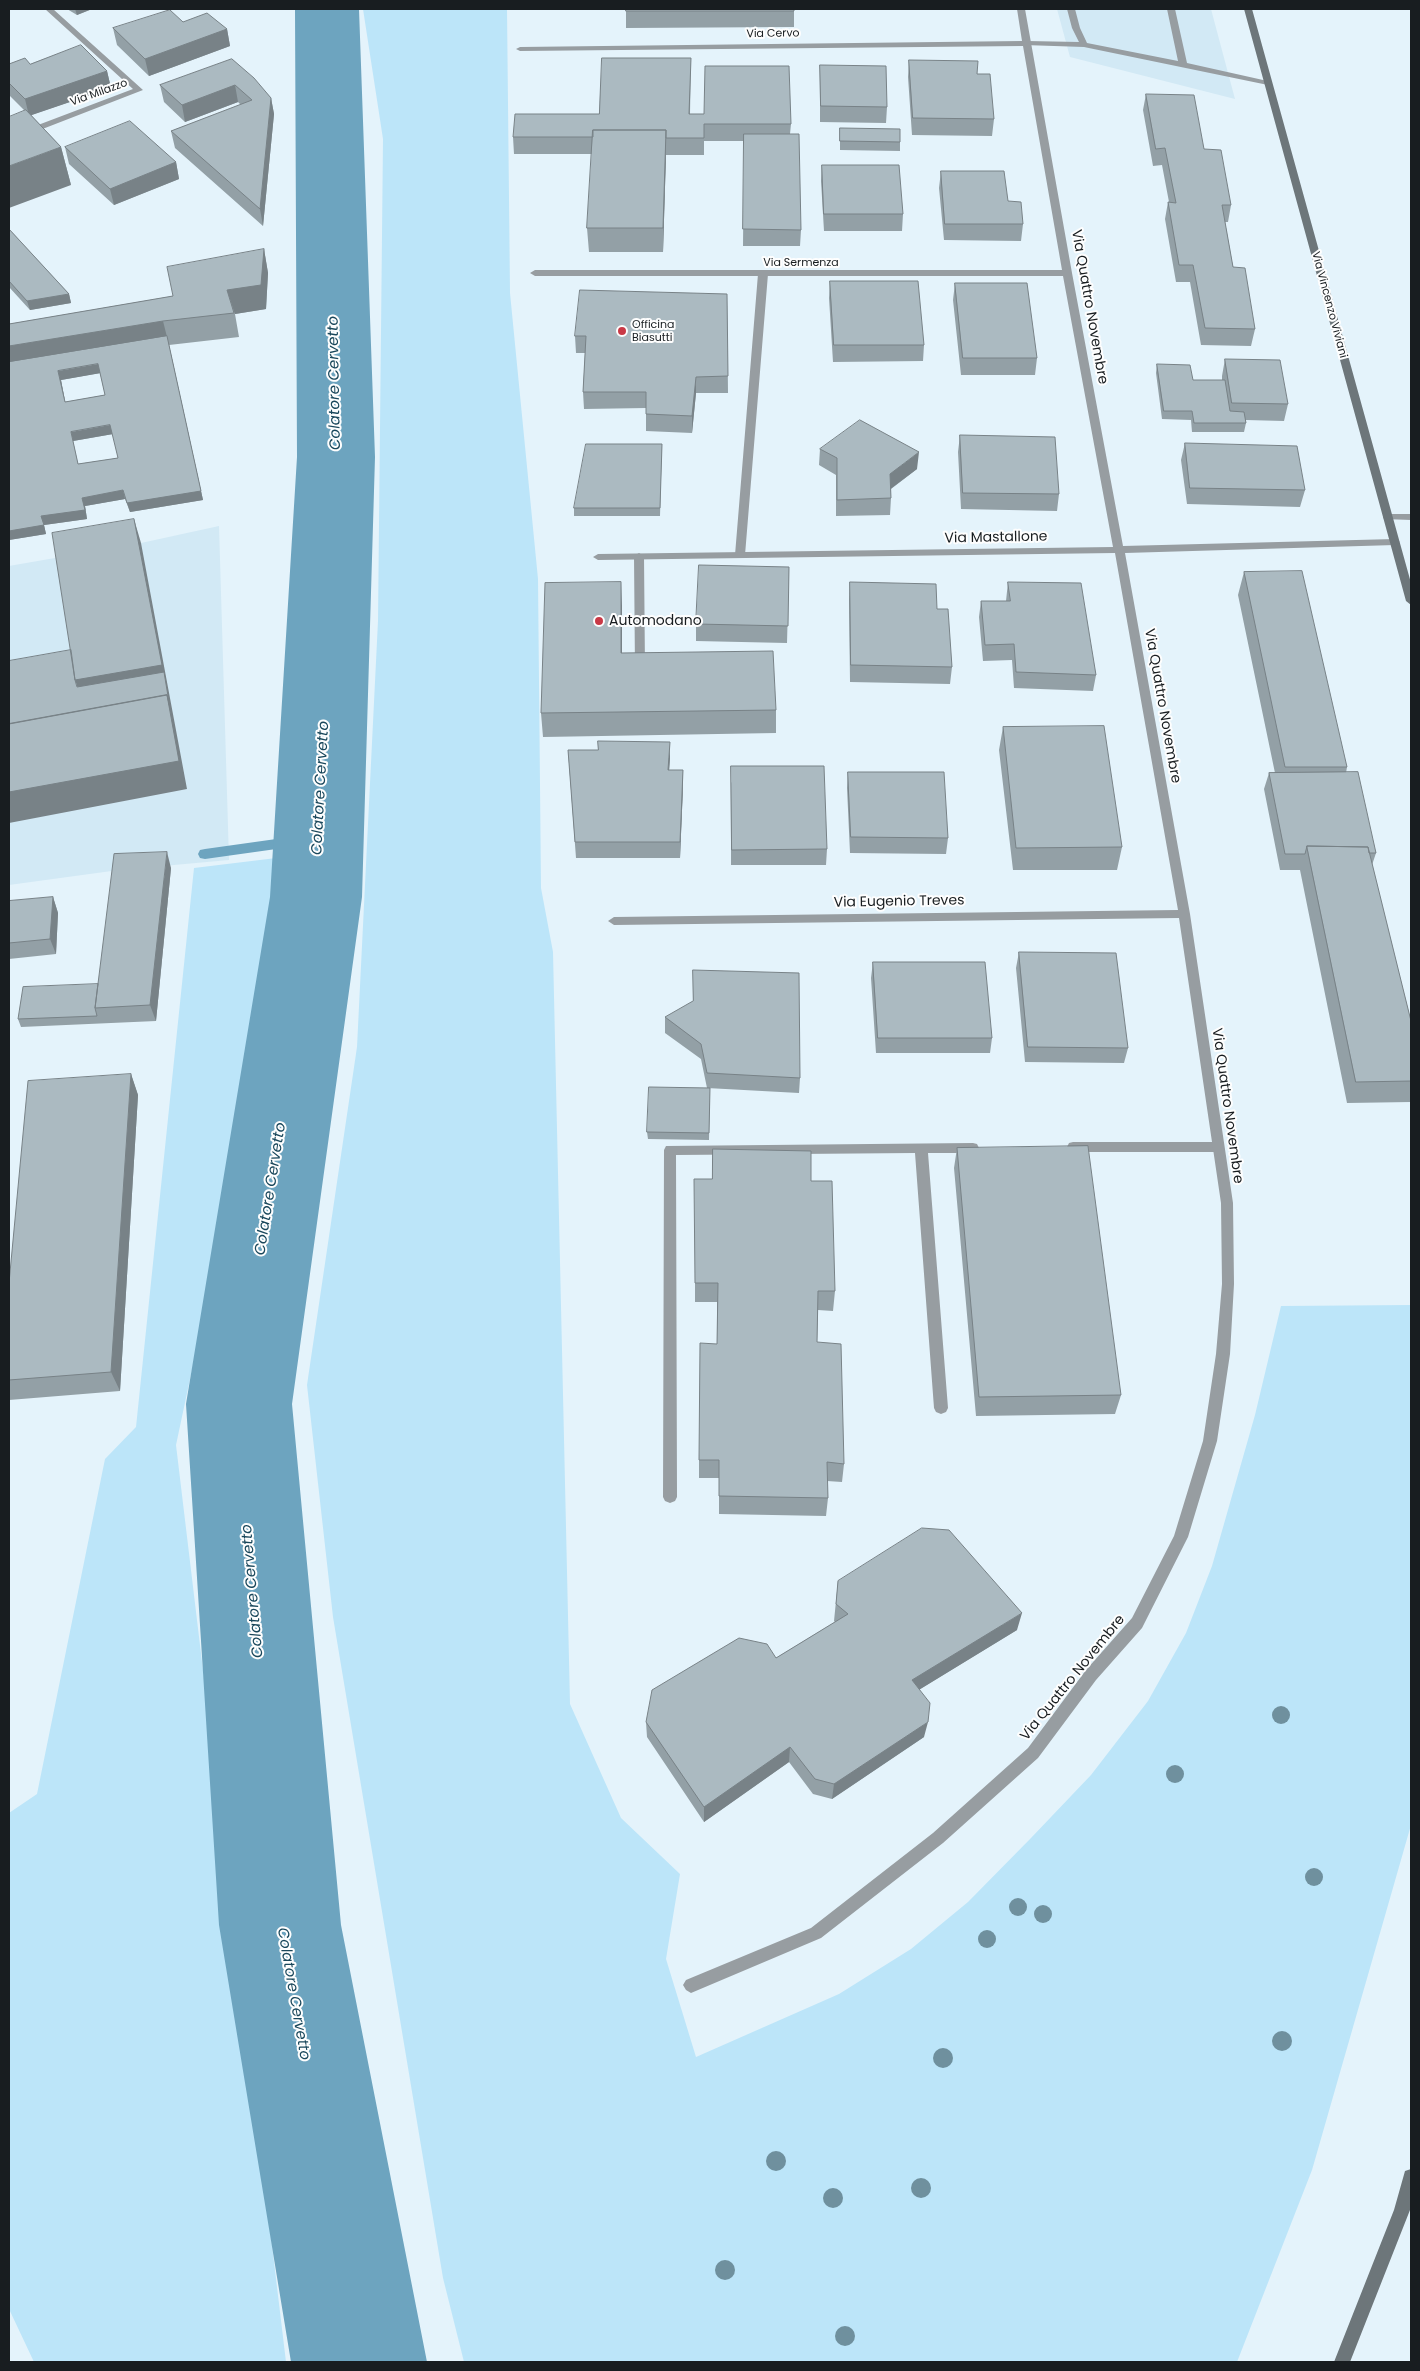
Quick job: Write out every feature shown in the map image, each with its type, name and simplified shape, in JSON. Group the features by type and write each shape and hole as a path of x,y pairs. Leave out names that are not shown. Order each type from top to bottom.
{"main road":[{"name":"Via Vincenzo Viviani","path":"1248,9 1411,601"},
{"path":"1342,2362 1402,2210 1411,2177"}],"street":[{"name":"Via Milazzo","path":"9,139 139,90 49,9"},
{"name":"Via Quattro Novembre","path":"691,1985 816,1933 938,1838 1033,1752 1090,1675 1137,1623 1181,1537 1210,1440 1223,1354 1228,1284 1227,1203 1184,914 1067,273 1021,9"},
{"path":"1072,9 1076,28 1084,44"},
{"path":"1171,9 1183,65"},
{"name":"Via Cervo","path":"520,49 1027,43 1084,44 1268,82"},
{"name":"Via Sermenza","path":"535,273 1067,273"},
{"path":"740,555 763,274"},
{"path":"1388,517 1411,517"},
{"name":"Via Mastallone","path":"598,556 1119,550 1395,542"},
{"path":"638,556 640,670"},
{"name":"Via Eugenio Treves","path":"614,920 1184,914"},
{"path":"1059,1148 1218,1147"},
{"path":"670,1497 670,1150 990,1148"},
{"path":"922,1149 941,1408"}],"shaded area":[{"path":"363,9 507,9 510,293 538,579 541,888 553,952 570,1704 621,1818 680,1874 666,1959 696,2057 839,1994 911,1949 968,1902 1091,1775 1148,1701 1186,1633 1212,1566 1255,1415 1281,1306 1411,1305 1411,1825 1312,2170 1237,2362 464,2362 443,2278 333,1617 307,1385 357,1047 378,621 383,139"},
{"path":"1057,9 1211,9 1235,99 1070,57"},
{"path":"219,526 229,860 119,870 9,885 9,566 141,543"},
{"path":"301,855 176,1445 286,2362 34,2362 9,2309 9,1813 37,1794 105,1459 136,1427 194,868"}],"building":[{"path":"626,9 794,9 794,11 626,11"},
{"path":"170,10 183,22 207,13 227,29 145,59 113,28"},
{"path":"81,45 107,71 25,99 9,83 9,64 25,58 30,64"},
{"path":"602,58 691,58 689,114 704,114 705,66 789,66 791,124 704,124 704,138 666,138 666,130 593,130 593,137 513,137 515,114 599,114"},
{"path":"232,59 254,78 271,98 260,209 171,131 252,100 235,85 182,105 160,85"},
{"path":"909,60 978,61 977,74 990,74 994,119 913,118"},
{"path":"820,65 886,66 887,107 821,106"},
{"path":"1146,94 1194,95 1204,149 1221,150 1231,205 1222,205 1233,267 1245,268 1255,329 1205,328 1193,265 1179,265 1168,202 1176,203 1165,148 1156,149"},
{"path":"26,110 61,147 9,166 9,117"},
{"path":"130,121 176,162 110,189 65,147"},
{"path":"840,128 900,129 900,142 840,141"},
{"path":"593,130 666,130 663,228 587,228"},
{"path":"744,134 799,134 801,230 743,229"},
{"path":"822,165 899,165 903,214 824,214"},
{"path":"941,171 1004,171 1008,201 1021,202 1023,224 945,224"},
{"path":"9,229 69,294 27,301 9,281"},
{"path":"264,249 261,285 227,290 234,313 163,321 9,346 9,324 173,296 167,267"},
{"path":"830,281 918,281 924,345 834,345"},
{"path":"955,283 1027,283 1037,358 963,358"},
{"path":"580,290 727,294 728,376 696,377 692,416 646,414 646,392 583,392 586,336 575,336"},
{"path":"167,336 201,491 127,503 123,490 82,498 85,510 41,516 44,525 9,531 9,362","holes":["98,364 105,395 65,402 58,371","110,425 118,458 78,464 71,432"]},
{"path":"1225,359 1280,360 1288,404 1232,403"},
{"path":"1157,364 1190,365 1193,380 1225,380 1230,411 1244,412 1246,423 1194,423 1192,411 1164,411"},
{"path":"860,420 919,452 890,474 891,498 837,500 837,458 820,449"},
{"path":"960,435 1055,437 1059,494 963,493"},
{"path":"1185,443 1297,446 1305,490 1190,488"},
{"path":"586,444 662,444 660,508 574,508"},
{"path":"134,519 162,665 75,680 52,533"},
{"path":"699,565 789,567 788,626 696,624"},
{"path":"1302,571 1347,767 1285,767 1244,572"},
{"path":"621,582 621,653 773,651 776,710 541,713 545,583"},
{"path":"850,582 936,584 937,609 948,609 952,667 851,665"},
{"path":"1008,582 1081,583 1096,675 1016,672 1014,644 985,645 981,601 1010,601"},
{"path":"71,650 77,687 164,672 170,708 167,695 9,724 9,661"},
{"path":"167,695 179,761 9,792 9,724"},
{"path":"1104,726 1122,847 1016,848 1003,727"},
{"path":"598,741 670,742 668,770 683,770 680,842 575,842 568,750 598,750"},
{"path":"731,766 824,766 827,849 732,850"},
{"path":"848,772 944,772 948,838 851,837"},
{"path":"1358,772 1376,853 1369,853 1368,847 1307,846 1305,854 1285,854 1269,773"},
{"path":"1307,846 1368,847 1411,1021 1411,1081 1356,1082"},
{"path":"167,852 150,1005 95,1008 114,854"},
{"path":"53,897 50,939 9,943 9,901"},
{"path":"1019,952 1116,953 1128,1048 1028,1047"},
{"path":"873,962 985,962 992,1038 878,1038"},
{"path":"693,970 799,973 800,1078 707,1073 701,1044 665,1017 693,1001"},
{"path":"98,984 95,1008 97,1016 18,1019 23,987"},
{"path":"131,1074 111,1372 9,1380 9,1283 28,1081"},
{"path":"649,1087 710,1088 709,1133 647,1132"},
{"path":"1088,1146 1121,1395 979,1397 957,1148"},
{"path":"713,1149 811,1151 811,1181 832,1181 835,1291 818,1291 817,1342 841,1344 844,1464 827,1462 828,1498 719,1496 719,1460 699,1460 700,1343 717,1344 718,1283 695,1283 694,1179 712,1179"},
{"path":"922,1528 949,1530 1022,1613 912,1680 930,1703 928,1722 834,1784 815,1779 790,1747 704,1807 646,1722 652,1690 739,1638 767,1644 776,1658 848,1614 836,1604 838,1581"}],"waterway":[{"name":"Colatore Cervetto","path":"327,9 336,457 316,897 239,1404 280,1925 359,2362"},
{"path":"205,854 319,838"}],"place":[{"name":"Officina Biasutti","path":"622,331"},
{"name":"Automodano","path":"599,621"}]}
